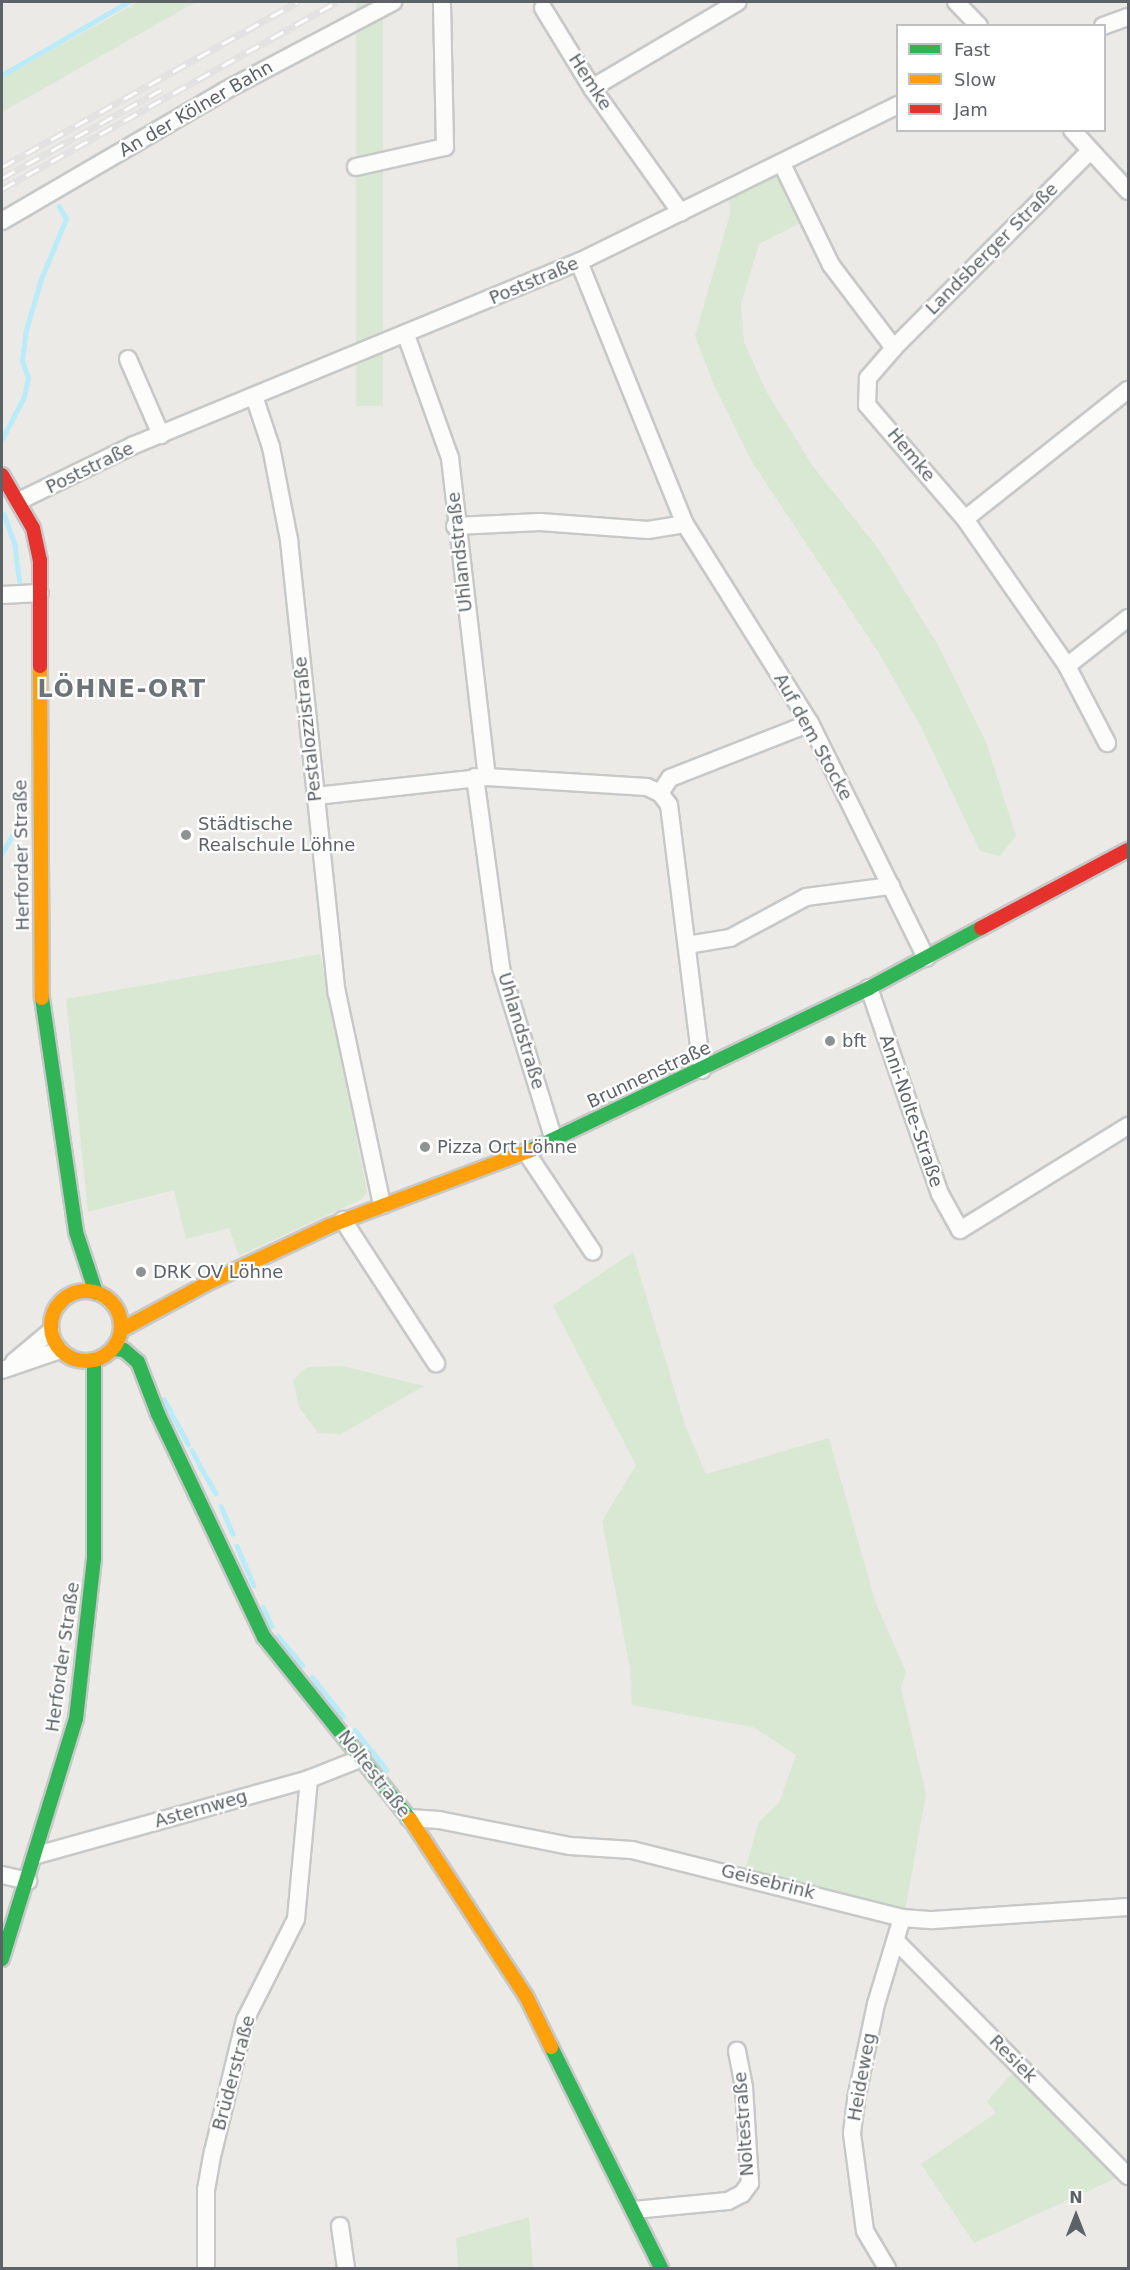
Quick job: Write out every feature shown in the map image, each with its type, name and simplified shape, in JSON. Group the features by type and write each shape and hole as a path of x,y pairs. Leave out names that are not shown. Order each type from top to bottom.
{"street":[{"name":"An der Kölner Bahn","path":"2,221 226,90 393,2"},
{"path":"356,167 446,147 442,2"},
{"path":"592,88 738,2"},
{"path":"956,2 976,24"},
{"name":"Hemke","path":"543,8 592,88 681,213"},
{"path":"1106,25 1128,16"},
{"name":"Poststraße","path":"20,501 161,435 579,262 782,164 896,106"},
{"path":"1074,132 1128,191"},
{"name":"Landsberger Straße","path":"894,348 1090,151"},
{"path":"782,164 831,265 894,348"},
{"name":"Auf dem Stocke","path":"579,262 685,524 810,723 926,958"},
{"name":"Uhlandstraße","path":"406,335 450,458 501,968 554,1140"},
{"name":"Hemke","path":"894,348 868,378 867,405 965,519 1067,666 1107,743"},
{"path":"128,359 161,435"},
{"path":"965,519 1128,390"},
{"name":"Pestalozzistraße","path":"254,396 271,447 290,540 337,993 382,1205"},
{"name":"Herforder Straße","path":"2,475 20,501 33,528 40,593 42,1011 79,1241 96,1293"},
{"path":"456,526 540,522 648,530 685,524"},
{"path":"2,594 40,593"},
{"path":"1067,666 1128,618"},
{"path":"660,793 670,778 810,723"},
{"path":"316,796 481,777 647,788 660,793 669,805 702,1070"},
{"name":"Brunnenstraße","path":"121,1330 170,1302 344,1220 526,1152 702,1070 869,988 1128,850"},
{"path":"687,945 730,938 806,897 891,886"},
{"name":"Anni-Nolte-Straße","path":"869,988 940,1194 960,1230 1128,1126"},
{"path":"526,1152 593,1252"},
{"path":"344,1220 436,1363"},
{"name":"Herforder Straße","path":"73,1283 79,1241"},
{"path":"5,1368 51,1331 58,1306 73,1283 96,1293 115,1307 121,1330 113,1349 94,1360 78,1360 60,1350 51,1331"},
{"name":"Brunnenstraße","path":"115,1307 170,1302"},
{"name":"Noltestraße","path":"113,1349 132,1355 142,1370 158,1414 258,1627 409,1818 526,1996 634,2210 660,2268"},
{"path":"5,1368 60,1350"},
{"name":"Herforder Straße","path":"78,1360 94,1423"},
{"name":"Herforder Straße","path":"2,1959 37,1855 76,1719 87,1644 94,1558 94,1360"},
{"name":"Asternweg","path":"37,1855 309,1779 362,1758"},
{"name":"Brüderstraße","path":"206,2268 206,2190 213,2152 245,2020 296,1919 309,1779"},
{"name":"Geisebrink","path":"409,1818 439,1820 570,1846 654,1854 902,1918 933,1920 1128,1907"},
{"path":"2,1875 28,1881"},
{"name":"Heideweg","path":"887,2268 865,2231 852,2133 876,2004 897,1942 902,1918"},
{"name":"Resiek","path":"897,1942 1128,2176"},
{"name":"Noltestraße","path":"634,2210 728,2201 742,2194 750,2183 744,2086 737,2051"},
{"path":"340,2226 346,2268"}],"green space":[{"path":"138,2 196,2 2,112 2,78"},
{"path":"356,2 383,2 383,406 356,406"},
{"path":"781,172 804,221 759,244 741,304 744,342 766,391 812,465 880,551 938,645 986,742 1016,836 1000,856 980,851 922,729 879,653 752,462 713,383 695,336 730,214 729,197"},
{"path":"320,954 367,1191 362,1199 239,1256 229,1228 186,1239 174,1190 88,1212 66,999"},
{"path":"633,1252 685,1425 706,1474 829,1438 875,1601 906,1672 901,1688 926,1794 905,1911 745,1870 759,1822 779,1803 796,1755 753,1727 632,1705 630,1668 602,1521 636,1465 553,1306"},
{"path":"343,1366 424,1386 341,1434 318,1433 299,1407 293,1380 307,1367"},
{"path":"1014,2071 1121,2176 974,2243 921,2164 996,2113 987,2101"},
{"path":"529,2217 533,2268 458,2268 456,2238"}],"waterway":[{"path":"2,75 128,2"},
{"path":"2,439 24,397 28,378 22,361 26,330 41,279 66,219 59,207"},
{"path":"4,514 15,545 20,585"},
{"path":"2,853 19,823"},
{"path":"164,1399 188,1444"},
{"path":"192,1450 197,1460"},
{"path":"199,1464 216,1494"},
{"path":"221,1506 233,1534"},
{"path":"237,1546 254,1586"},
{"path":"263,1607 272,1626"},
{"path":"278,1636 302,1665"},
{"path":"312,1677 343,1716"},
{"path":"355,1730 387,1770"}],"railway":[{"path":"2,167 297,2"},
{"path":"2,189 336,2"},
{"path":"2,178 161,90"}],"traffic: fast":[{"path":"529,1151 869,988 981,928"},
{"path":"42,998 76,1232 96,1293"},
{"path":"113,1349 124,1350 138,1362 158,1414 264,1637 410,1819"},
{"path":"2,1959 76,1719 94,1558 94,1360"},
{"path":"551,2047 661,2268"}],"traffic: slow":[{"path":"40,666 42,998"},
{"path":"121,1330 206,1284 329,1226 529,1151"},
{"path":"86,1291 99,1294 111,1301 118,1313 121,1326 118,1339 111,1351 99,1358 86,1361 73,1358 61,1351 54,1339 51,1326 54,1313 61,1301 73,1294 86,1291"},
{"path":"410,1819 526,1996 551,2047"}],"traffic: jam":[{"path":"2,475 33,528 40,560 40,666"},
{"path":"981,928 1128,850"}],"place":[{"name":"Städtische Realschule Löhne","path":"186,835"},
{"name":"bft","path":"830,1041"},
{"name":"Pizza Ort Löhne","path":"425,1147"},
{"name":"DRK OV Löhne","path":"141,1272"}],"district":[{"name":"LÖHNE-ORT","path":"122,690"}]}
